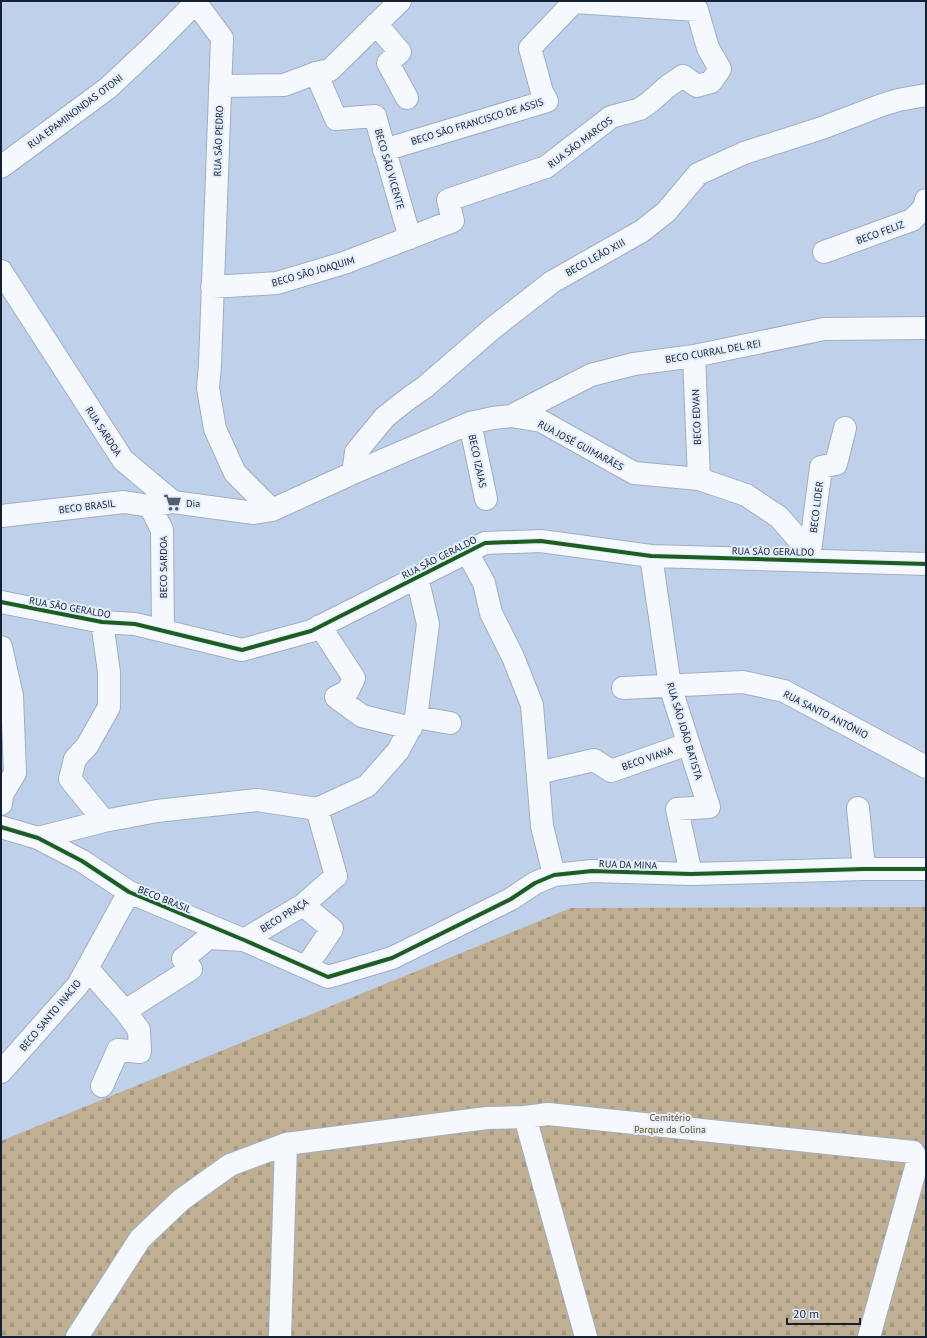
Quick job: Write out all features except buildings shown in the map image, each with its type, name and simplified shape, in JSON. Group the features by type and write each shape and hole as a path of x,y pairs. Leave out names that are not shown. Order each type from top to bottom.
{"street":[{"path":"220,86 284,85 316,73 330,70 400,1"},
{"name":"RUA SÃO PEDRO","path":"196,2 222,38 208,388 215,429 235,473 272,510"},
{"name":"RUA EPAMINONDAS OTONI","path":"1,167 108,88 155,44 196,2"},
{"name":"BECO SÃO FRANCISCO DE ASSIS","path":"384,150 547,101 542,92 530,48 574,2 658,4 697,10 708,48 720,68 711,82 696,86"},
{"path":"376,24 400,52 388,63 407,98"},
{"name":"BECO SÃO VICENTE","path":"316,73 336,119 375,116 410,238"},
{"name":"RUA SÃO MARCOS","path":"410,238 453,221 448,200 546,167 611,117 640,109 683,76 696,86"},
{"name":"BECO LEÃO XIII","path":"353,473 356,452 386,416 425,387 493,328 552,282 642,231 666,212 698,174 744,154 822,128 882,105 898,100 926,95"},
{"name":"BECO FELIZ","path":"824,252 912,220 924,208 926,200"},
{"name":"BECO SÃO JOAQUIM","path":"212,287 277,283 344,263 410,238"},
{"name":"RUA SARDOA","path":"1,271 123,460 173,502"},
{"name":"BECO CURRAL DEL REI","path":"511,416 591,375 634,364 694,356 824,329 926,328"},
{"name":"BECO EDVAN","path":"694,356 699,479"},
{"name":"RUA JOSÉ GUIMARÃES","path":"272,510 353,473 470,423 511,416 541,421 634,473 699,479 746,495 779,517 814,556"},
{"name":"BECO IZAIAS","path":"470,423 486,499"},
{"name":"BECO LIDER","path":"814,556 821,467 836,464 845,428"},
{"name":"BECO BRASIL","path":"1,516 124,502 150,506 173,502"},
{"path":"173,502 254,513 272,510"},
{"name":"BECO SARDOA","path":"150,506 162,530 163,630"},
{"name":"RUA SÃO GERALDO","path":"1,602 102,622 135,624 242,650 311,631 485,543 541,541 651,556 814,556 926,564"},
{"path":"467,552 484,583 491,614 514,656 532,705 542,826 554,875"},
{"name":"RUA SÃO JOÃO BATISTA","path":"651,556 670,686 709,807 677,809 691,874"},
{"path":"38,838 104,821 157,811 257,800 317,809 367,786 398,751 414,723 428,624 417,577"},
{"path":"102,622 109,672 109,707 87,746 75,759 70,779 104,821"},
{"path":"320,626 354,678 348,691 336,697 362,716 414,723 450,723"},
{"path":"1,647 12,696 15,773 1,798"},
{"name":"RUA SANTO ANTÔNIO","path":"623,688 743,682 784,690 926,767"},
{"name":"BECO VIANA","path":"538,773 594,760 611,771 688,744"},
{"path":"858,808 864,869"},
{"name":"BECO PRAÇA","path":"244,940 303,904 336,876 317,809"},
{"name":"BECO BRASIL","path":"1,827 38,838 82,861 129,892 328,977"},
{"name":"RUA DA MINA","path":"328,977 392,958 511,899 535,883 554,875 592,871 691,874 864,869 926,869"},
{"name":"BECO SANTO INACIO","path":"1,1072 78,985 129,892"},
{"path":"303,904 332,929 306,967"},
{"path":"125,1011 191,969 182,959 208,938 244,940"},
{"path":"87,968 125,1011 139,1030 140,1052 118,1050 102,1086"},
{"path":"77,1337 140,1239 180,1200 230,1165 286,1144 487,1118 525,1117 548,1114 913,1152 918,1160 868,1337"},
{"path":"525,1117 586,1337"},
{"path":"280,1337 286,1144"}],"green space":[{"name":"Cemitério Parque da Colina","path":"926,907 926,1337 1,1337 1,1141 571,908"}],"cycle path":[{"path":"1,602 102,622 135,624 242,650 311,631 485,543 541,541 651,556 926,564"},
{"path":"1,827 38,838 82,861 129,892 328,977 392,958 511,899 535,883 554,875 592,871 691,874 864,869 926,869"}],"place":[{"name":"Dia","path":"173,503"}]}
